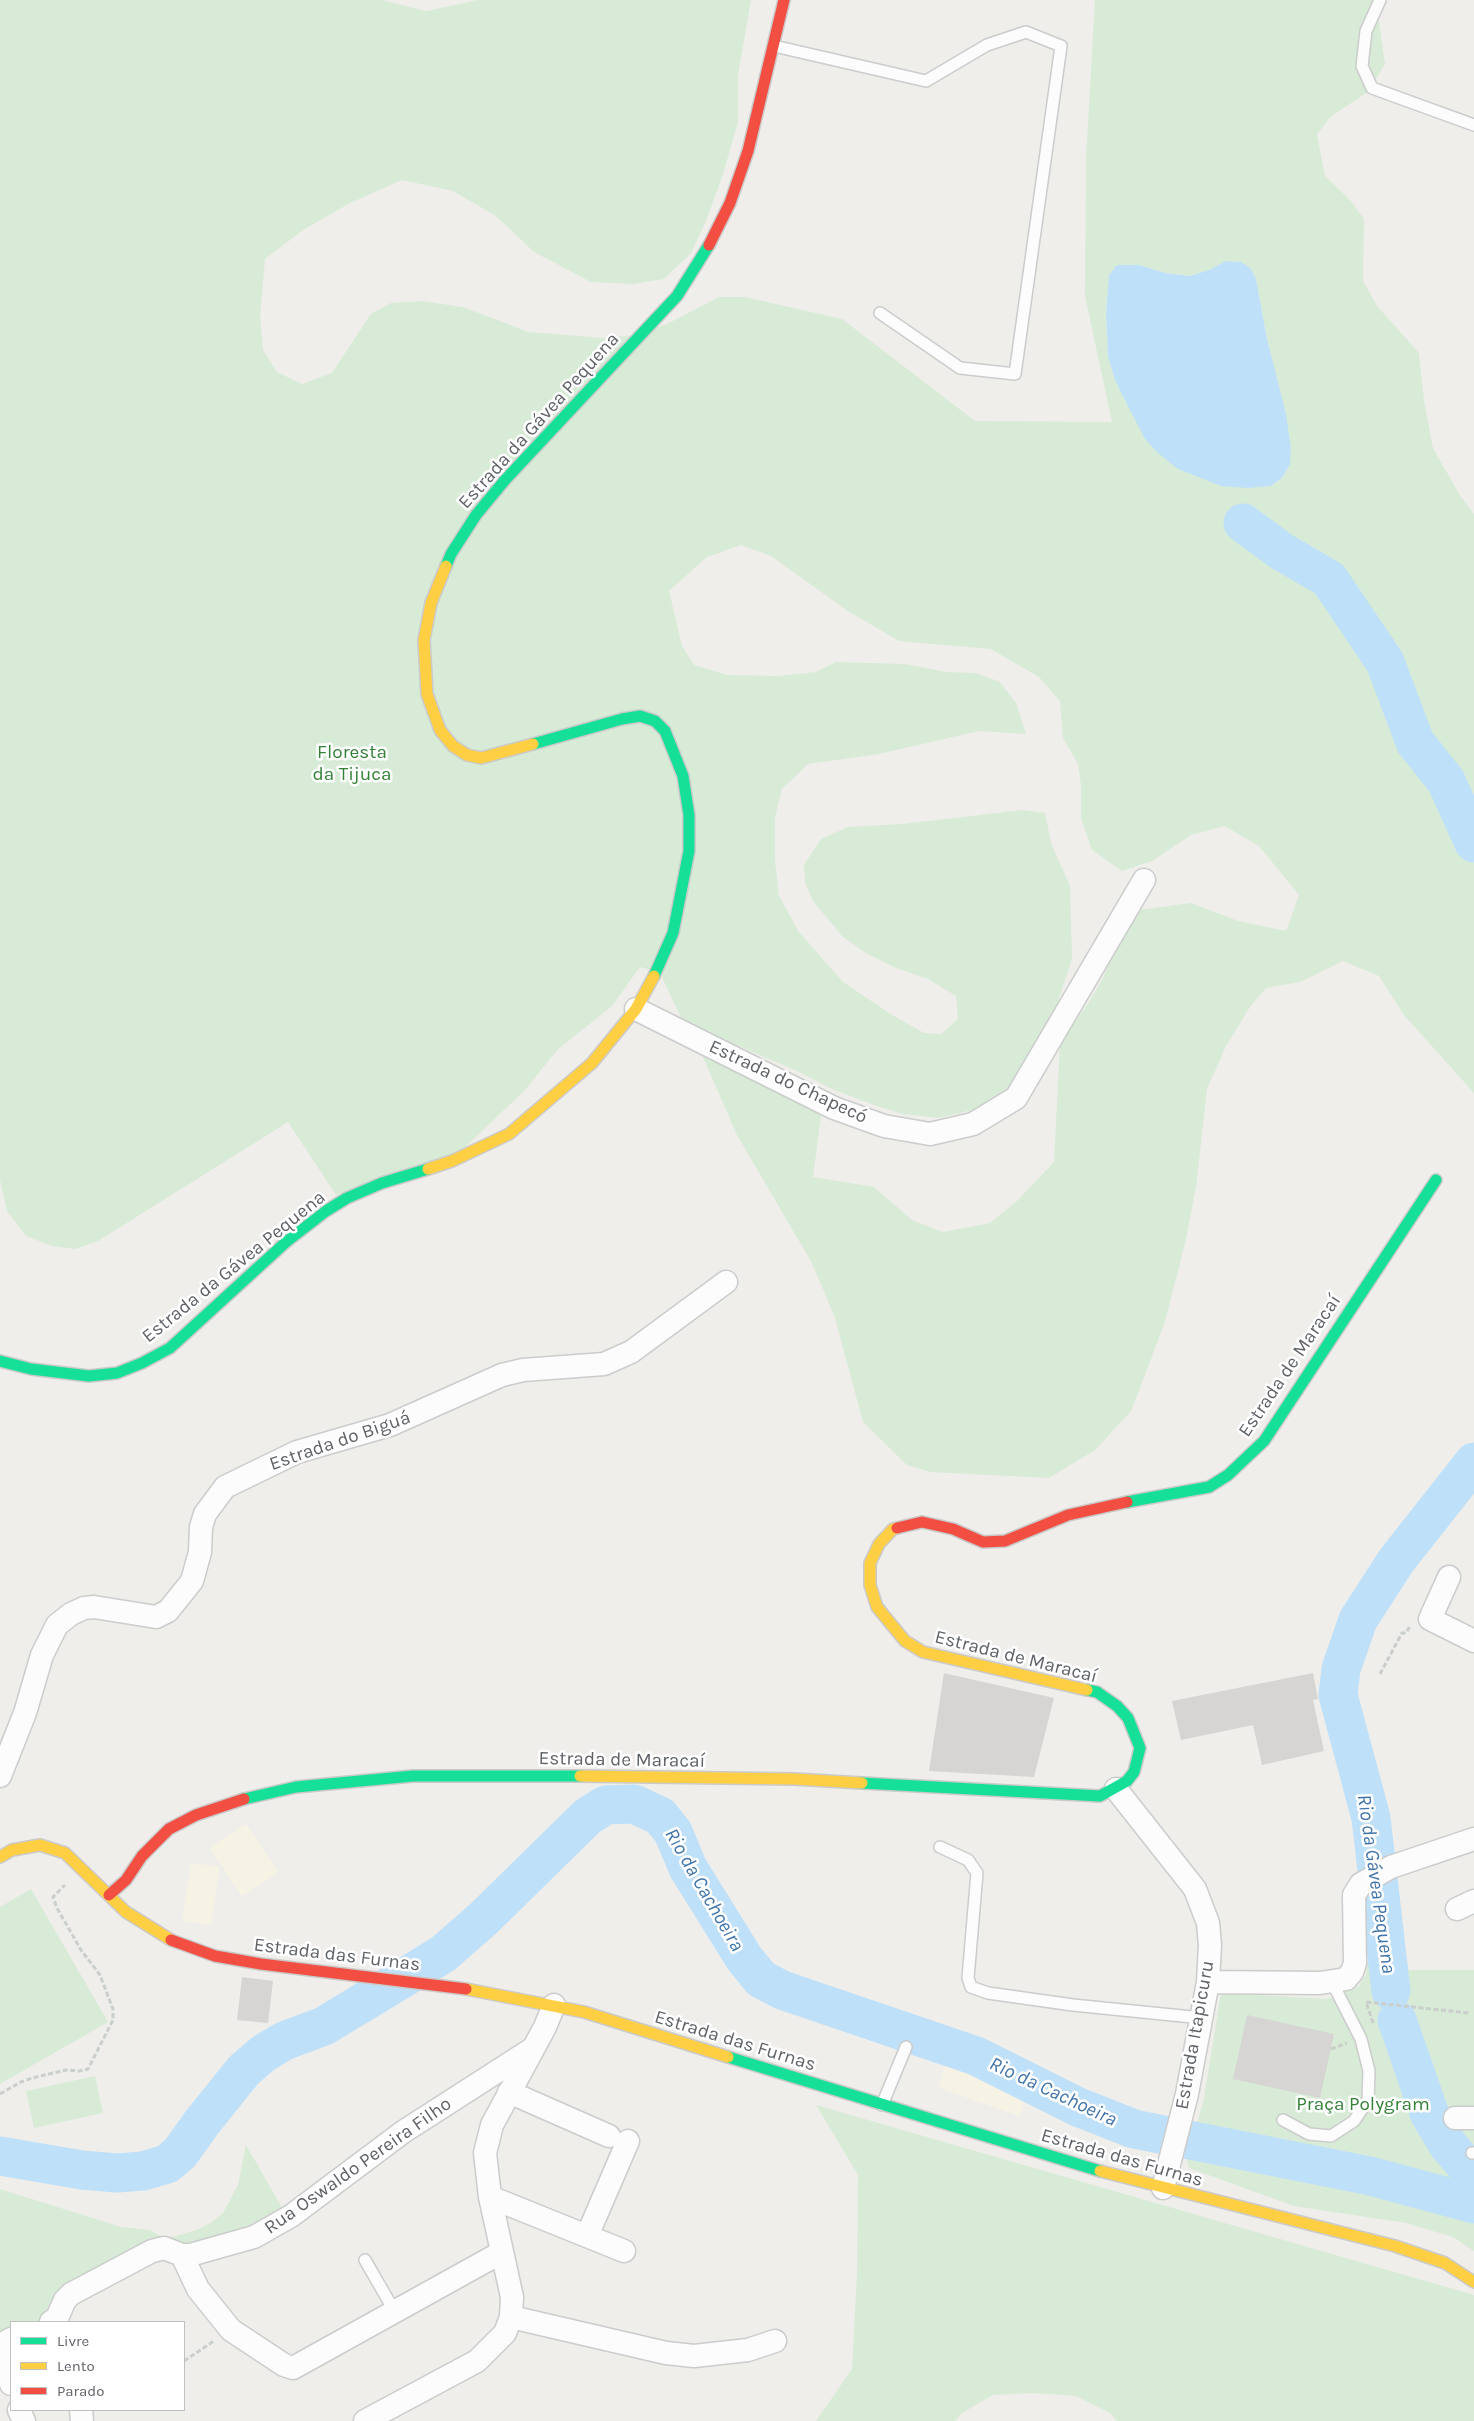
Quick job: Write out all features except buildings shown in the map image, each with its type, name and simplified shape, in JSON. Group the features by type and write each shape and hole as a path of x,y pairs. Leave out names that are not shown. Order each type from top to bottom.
{"street":[{"name":"Estrada da Gávea Pequena","path":"0,1362 31,1369 89,1376 117,1373 142,1363 170,1348 192,1330 286,1242 340,1202 382,1183 452,1162 509,1134 592,1063 636,1009 653,980 673,933 689,851 689,815 682,776 665,731 655,721 640,716 622,719 481,758 467,755 453,746 440,730 427,694 424,640 431,603 451,554 476,515 505,480 677,296 708,246 730,203 748,151 784,0"},
{"name":"Estrada do Chapecó","path":"636,1009 834,1108 884,1126 930,1134 973,1124 1016,1098 1144,880"},
{"name":"Estrada de Maracaí","path":"108,1895 126,1880 142,1856 169,1829 196,1815 226,1803 296,1786 413,1776 482,1775 794,1779 1100,1796 1116,1789 1127,1781 1134,1772 1140,1748 1128,1718 1117,1706 1097,1692 923,1652 904,1641 877,1607 870,1586 870,1563 879,1544 893,1529 922,1522 953,1529 984,1542 1004,1541 1068,1515 1110,1504 1186,1493 1209,1487 1228,1475 1264,1441 1436,1180"},
{"name":"Estrada do Biguá","path":"0,1776 25,1713 42,1655 57,1625 71,1614 84,1608 108,1608 156,1617 168,1611 192,1581 200,1552 201,1527 205,1514 225,1487 297,1452 418,1415 480,1383 502,1375 523,1370 604,1364 631,1352 726,1282"},
{"path":"1449,1578 1431,1615 1474,1641"},
{"name":"Estrada Itapicuru","path":"1116,1789 1195,1889 1208,1923 1210,1945 1208,1982 1202,2018 1187,2094 1163,2188"},
{"path":"1208,1982 1332,1982 1346,1979 1352,1972 1355,1963 1354,1895 1356,1889 1367,1880 1391,1867 1474,1839"},
{"name":"Estrada das Furnas","path":"0,1857 12,1850 40,1845 65,1853 126,1912 175,1942 215,1956 260,1964 449,1986 584,2012 1095,2170 1394,2246 1445,2263 1474,2282"},
{"path":"365,2421 477,2361 505,2333 511,2317 512,2297 490,2197 485,2152 492,2125 554,2006"},
{"name":"Rua Oswaldo Pereira Filho","path":"52,2321 57,2318 65,2300 71,2294 152,2251 164,2248 182,2255 254,2237 290,2216 403,2132 532,2049"},
{"path":"509,2092 618,2138 587,2236"},
{"path":"490,2197 624,2252"},
{"path":"182,2255 198,2289 231,2330 284,2365 293,2368 502,2252"},
{"path":"511,2317 666,2353 694,2356 748,2350 775,2341"},
{"path":"5,2342 2,2349 10,2381"}],"lane":[{"path":"1380,0 1366,31 1362,66 1372,88 1474,125"},
{"path":"774,46 926,81 987,45 1026,32 1061,46 1015,374 960,368 880,313"},
{"path":"940,1847 968,1860 977,1873 968,1978 971,1987 988,1993 1073,2005 1202,2018"},
{"path":"1283,2120 1309,2134 1332,2136 1354,2121 1368,2100 1369,2071 1361,2039 1332,1982"},
{"path":"882,2105 906,2047"},
{"path":"365,2260 395,2312"}],"path":[{"path":"1380,1674 1402,1633 1406,1632 1416,1614 1431,1615"},
{"path":"0,2094 32,2078 66,2070 79,2072 88,2069 113,2020 113,2009 100,1975 81,1950 57,1908 53,1897 70,1880 86,1875"},
{"path":"1381,2003 1469,2013"},
{"path":"185,2360 231,2330"}],"shaded area":[{"path":"246,1824 278,1872 242,1896 210,1848"},
{"path":"191,1863 220,1867 211,1925 182,1921"},
{"path":"949,2051 1028,2089 1020,2116 939,2088"}],"green space":[{"name":"Floresta da Tijuca","path":"0,0 382,0 426,11 478,0 751,0 738,75 738,122 723,174 706,221 691,253 664,279 634,284 591,282 534,252 496,216 453,191 402,180 350,203 303,230 265,259 260,316 263,350 277,372 302,384 332,373 371,314 391,303 422,301 463,307 528,332 604,338 636,335 667,324 719,297 745,297 842,319 975,421 1112,422 1085,296 1086,158 1095,0 1376,0 1385,64 1368,92 1330,117 1317,135 1325,176 1349,199 1364,219 1363,281 1377,306 1419,353 1424,401 1433,448 1459,494 1474,514 1474,1093 1404,1015 1379,976 1343,961 1300,982 1266,988 1250,1007 1226,1046 1207,1089 1196,1187 1186,1239 1165,1322 1131,1411 1095,1450 1049,1478 931,1472 907,1465 863,1422 835,1318 812,1263 737,1135 702,1055 733,1061 798,1095 821,1115 813,1177 874,1187 912,1220 943,1232 990,1223 1017,1201 1054,1162 1060,1042 1088,1004 1104,976 1113,946 1138,910 1191,903 1238,921 1286,931 1299,895 1259,846 1225,826 1191,835 1152,861 1122,871 1092,850 1081,818 1081,785 1078,764 1063,738 1060,701 1039,677 991,649 899,641 848,611 771,556 741,545 707,557 669,591 682,646 694,665 727,675 778,676 816,672 836,662 905,664 946,672 976,673 1000,682 1016,703 1026,734 979,731 879,754 808,764 782,789 775,817 775,862 779,896 799,932 843,982 892,1015 924,1033 941,1034 958,1019 956,996 928,979 896,968 866,953 843,937 813,901 805,882 804,865 821,839 848,827 902,824 1023,810 1045,813 1051,843 1070,886 1072,959 1050,1025 1011,1093 981,1108 938,1118 903,1114 874,1105 832,1089 799,1072 739,1046 687,1030 660,973 640,967 612,1006 557,1050 526,1089 459,1153 336,1195 288,1122 98,1241 75,1249 52,1246 26,1236 7,1211 0,1180","holes":["1227,261 1241,262 1256,279 1290,464 1282,478 1271,486 1115,380 1108,357 1106,313 1109,275 1117,265 1139,265 1166,273 1190,276 1209,270"]},
{"name":"Praça Polygram","path":"1391,1875 1399,1970 1474,1970 1474,2251 1453,2237 1406,2223 1294,2206 1189,2168 1187,2160 1204,2098 1221,1993 1327,1999 1359,1986 1366,1974 1368,1960 1370,1888"},
{"path":"31,1889 108,2022 0,2084 0,1907"},
{"path":"95,2076 103,2113 34,2128 26,2091"},
{"path":"816,2105 1474,2295 1474,2421 1117,2421 1110,2413 1076,2396 1032,2393 993,2395 962,2413 955,2421 816,2421 852,2369 857,2274 858,2175"},
{"path":"246,2145 288,2218 174,2251 71,2294 52,2321 10,2321 10,2339 0,2344 0,2189 121,2227 150,2230 165,2239 197,2230 212,2222 223,2213 238,2185"}],"water":[{"path":"1226,261 1241,262 1251,269 1256,279 1267,339 1286,414 1291,449 1290,464 1282,478 1271,486 1248,488 1221,486 1178,469 1158,453 1145,439 1115,380 1108,357 1106,313 1109,275 1117,265 1139,265 1166,273 1190,276 1209,270"}],"waterway":[{"name":"Rio da Gávea Pequena","path":"1243,523 1281,551 1329,579 1385,662 1415,742 1446,781 1474,843"},
{"name":"Rio da Gávea Pequena","path":"1391,1991 1371,1818 1338,1695 1341,1669 1358,1620 1396,1561 1474,1462"},
{"name":"Rio da Cachoeira","path":"0,2156 82,2170 117,2173 143,2171 167,2164 180,2153 244,2070 264,2053 284,2041 324,2026 443,1954 484,1918 588,1816 606,1805 634,1804 660,1816 673,1832 688,1868 744,1958 761,1979 782,1990 976,2056 1078,2107 1134,2129 1370,2176 1474,2204"},
{"name":"Rio da Gávea Pequena","path":"1397,2020 1430,2115 1448,2145 1474,2175"}],"traffic: fast":[{"path":"446,566 451,554 476,515 505,480 677,296 709,245"},
{"path":"533,744 622,719 640,716 655,721 665,731 683,776 689,815 689,851 673,933 654,976"},
{"path":"0,1361 31,1369 89,1376 117,1373 142,1363 170,1348 286,1242 326,1211 347,1198 382,1183 428,1169"},
{"path":"1127,1502 1209,1487 1228,1475 1264,1441 1436,1180"},
{"path":"862,1783 1100,1796 1127,1781 1134,1772 1140,1748 1128,1718 1117,1706 1097,1692 1087,1690"},
{"path":"244,1799 296,1787 413,1776 580,1776"},
{"path":"728,2057 1100,2171"}],"traffic: slow":[{"path":"446,566 431,603 424,640 427,694 440,730 453,746 467,755 481,758 533,744"},
{"path":"428,1169 452,1161 509,1134 592,1063 636,1009 654,976"},
{"path":"897,1528 893,1529 879,1544 870,1563 870,1585 877,1607 905,1641 923,1652 1087,1690"},
{"path":"580,1776 794,1779 862,1783"},
{"path":"0,1857 12,1850 40,1845 65,1853 126,1912 171,1940"},
{"path":"466,1989 584,2012 728,2057"},
{"path":"1100,2171 1395,2246 1445,2263 1474,2282"}],"traffic: jam":[{"path":"709,245 730,203 748,151 784,0"},
{"path":"897,1528 922,1522 953,1529 983,1542 1005,1541 1068,1515 1127,1502"},
{"path":"109,1895 126,1880 142,1856 169,1829 196,1815 244,1799"},
{"path":"171,1940 215,1956 261,1964 466,1989"}]}
